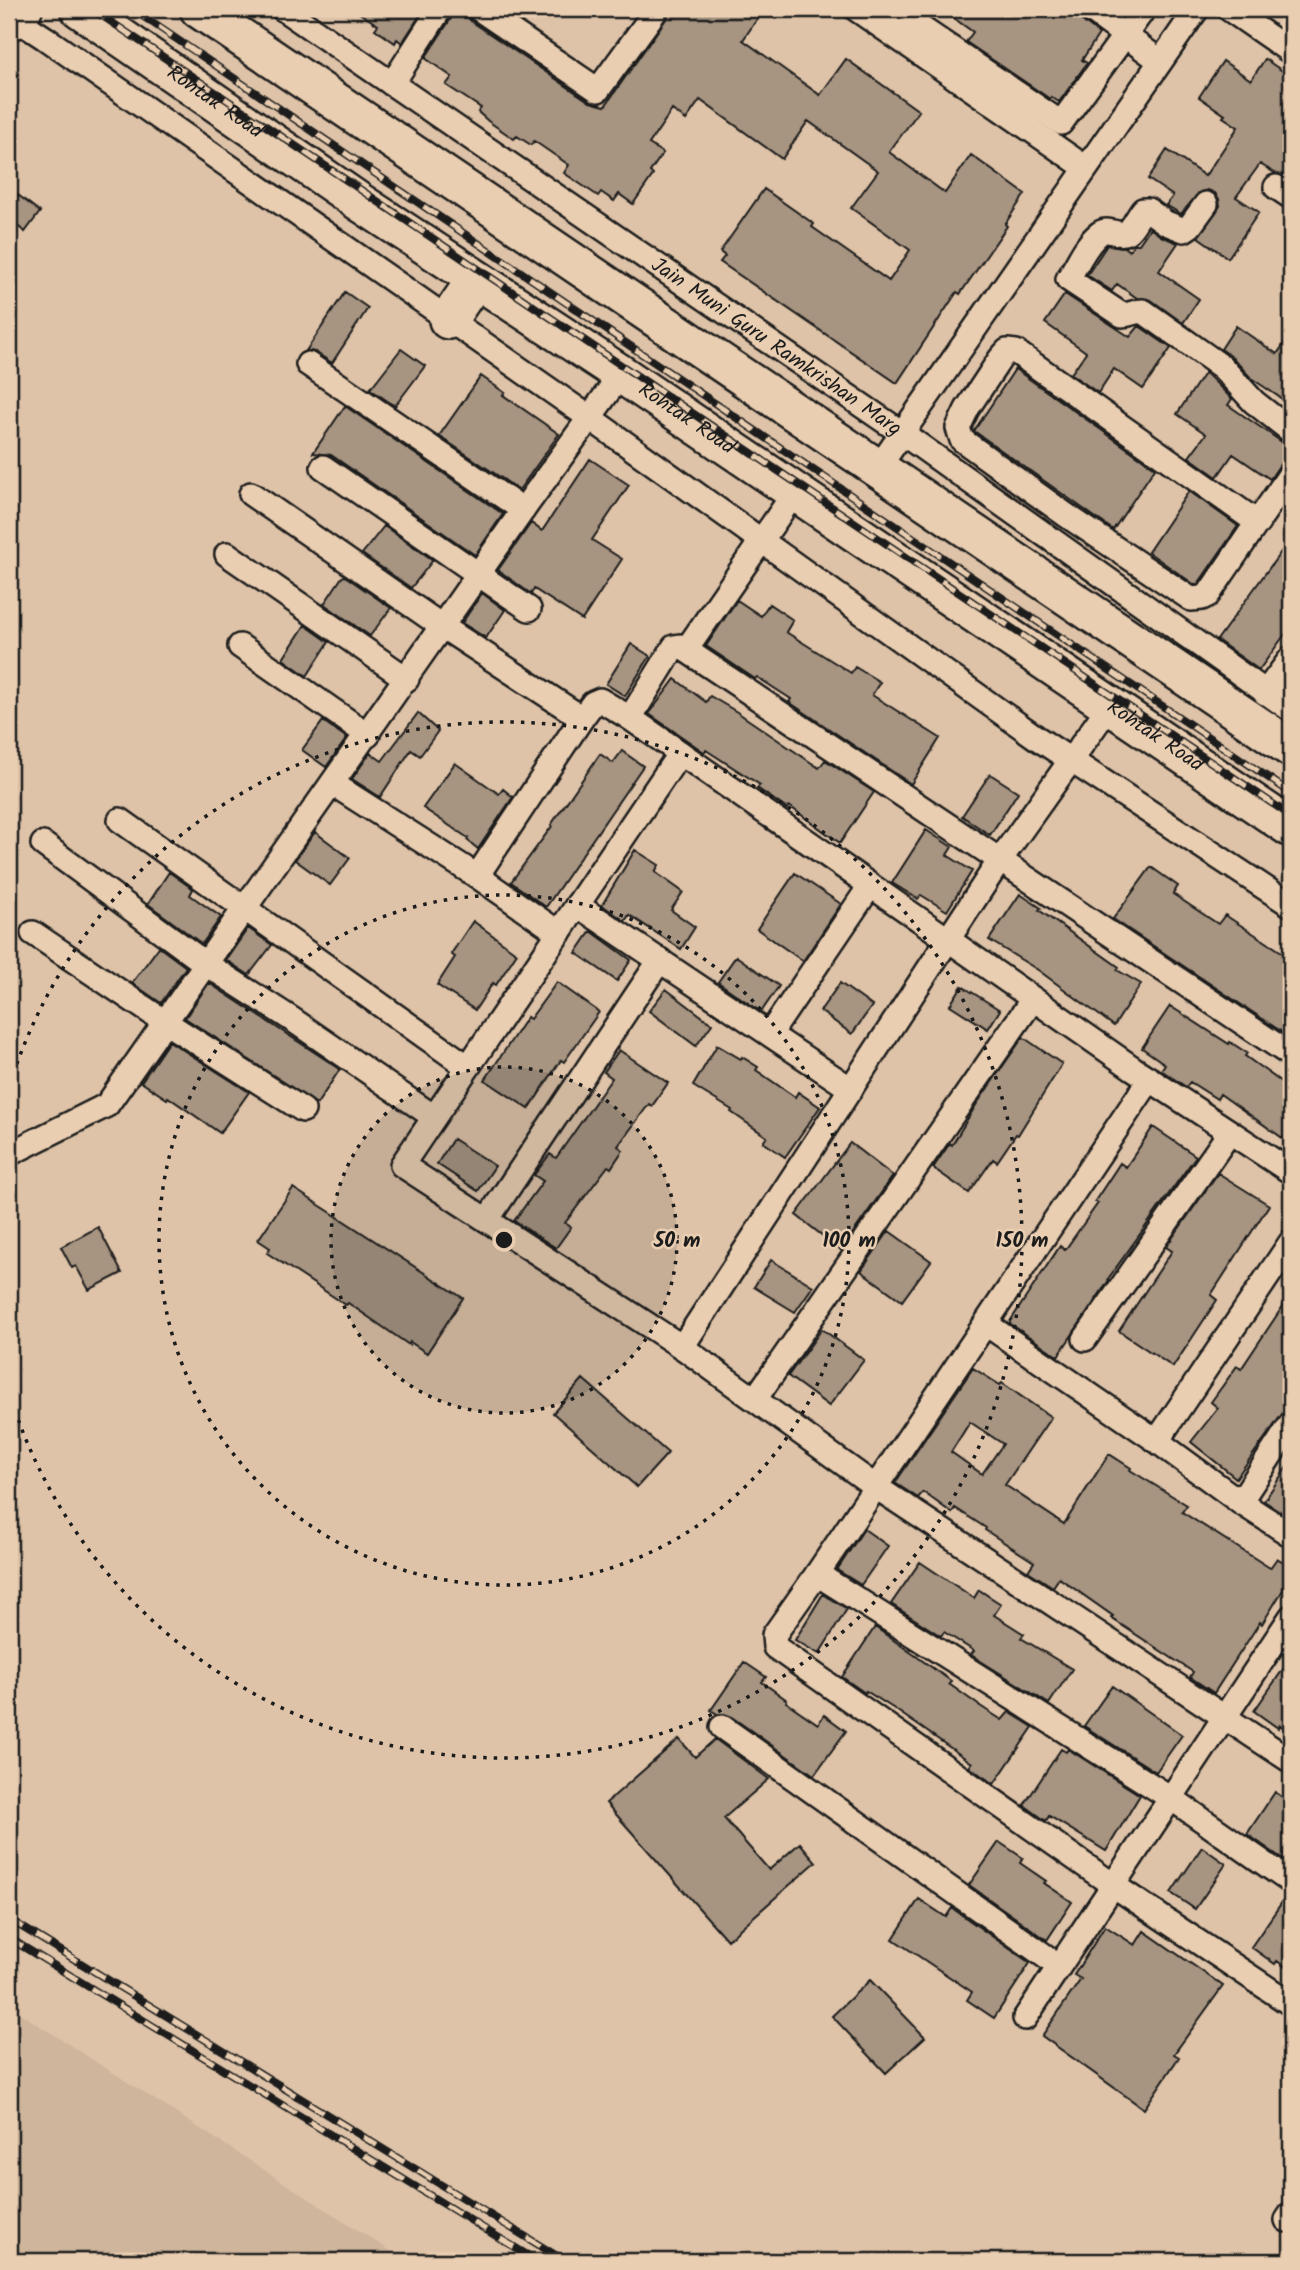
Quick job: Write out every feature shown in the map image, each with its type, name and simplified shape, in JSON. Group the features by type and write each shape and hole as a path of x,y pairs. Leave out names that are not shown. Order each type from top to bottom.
{"main road":[{"name":"Rohtak Road","path":"80,9 358,201 621,374 1291,828"},
{"path":"199,9 1291,748"},
{"path":"448,320 476,279"}],"street":[{"name":"Jain Muni Guru Ramkrishan Marg","path":"283,9 902,433 1291,710"},
{"path":"392,83 440,9"},
{"path":"479,9 598,90 654,13 648,9"},
{"path":"856,9 1086,168"},
{"path":"893,9 1060,123 1144,9"},
{"path":"1088,9 1160,61"},
{"path":"877,468 1197,9"},
{"path":"1229,9 1291,52"},
{"path":"16,15 1071,760 1291,905"},
{"path":"1206,204 1184,230 1166,223 1148,210 1143,210 1129,231 1122,234 1109,230 1101,232 1090,243 1068,279 1122,315 1143,311 1222,367 1254,402 1291,431"},
{"path":"1208,595 1191,599 1176,591 962,440 958,428 967,409 1000,359 1007,351 1016,352 1258,523"},
{"path":"308,364 523,510"},
{"path":"9,1154 107,1105 621,374"},
{"path":"323,467 529,609"},
{"path":"1179,631 1208,595 1291,473"},
{"path":"686,650 795,492"},
{"path":"250,494 443,627 582,718"},
{"path":"227,554 407,679"},
{"path":"240,646 368,734"},
{"path":"629,718 674,647 679,646 1291,1055"},
{"path":"1265,693 1291,658"},
{"path":"477,876 582,718 593,703 600,700 1150,1079 1291,1172"},
{"path":"682,1347 1000,860 1110,705"},
{"path":"680,753 402,1165 682,1347 876,1487 1291,1761"},
{"path":"333,784 477,876 559,933"},
{"path":"120,820 468,1067"},
{"path":"43,844 206,964 434,1117"},
{"path":"770,1034 870,886"},
{"path":"577,905 851,1089"},
{"path":"33,933 303,1110"},
{"path":"487,1220 660,960"},
{"path":"754,1399 1034,999"},
{"path":"1150,1079 774,1635 775,1647 1113,1885 1291,2004"},
{"path":"1085,1339 1230,1132"},
{"path":"1157,1441 1291,1242"},
{"path":"986,1324 1291,1535"},
{"path":"1240,1502 1291,1424"},
{"path":"817,1574 1171,1798 1291,1882"},
{"path":"1024,2018 1226,1716 1284,1643 1291,1617"},
{"path":"722,1727 1059,1966"}],"shaded area":[{"path":"9,2006 406,2261 9,2261"}],"building":[{"path":"353,9 424,9 402,43 397,39 395,43 375,29 378,25"},
{"path":"454,9 460,9 471,21 590,102 605,106 673,9 764,9 743,40 820,95 846,59 919,111 889,152 945,193 971,155 1025,194 1005,224 1007,226 960,294 957,292 897,383 720,262 725,256 720,252 764,189 814,224 812,227 889,281 910,250 851,208 878,171 808,121 782,159 700,100 686,120 672,110 649,144 663,153 650,172 653,175 633,204 619,194 614,201 601,192 598,196 564,173 569,165 534,141 531,145 517,136 514,139 488,121 478,112 481,108 446,85 452,77 425,58 452,17"},
{"path":"941,9 1072,9 1099,34 1082,60 1087,63 1059,102 1051,97 1050,99 966,42 973,32"},
{"path":"1265,59 1291,77 1291,170 1286,177 1260,164 1236,197 1259,212 1228,258 1198,237 1220,206 1215,193 1208,190 1200,192 1181,214 1166,205 1173,196 1148,179 1167,150 1205,176 1238,127 1199,97 1223,61 1251,80"},
{"path":"9,188 40,212 25,232 9,219"},
{"path":"1150,228 1178,243 1159,271 1199,299 1183,323 1151,300 1137,298 1117,284 1112,291 1087,275 1107,245 1124,247 1129,251 1134,244 1139,244"},
{"path":"345,292 368,308 332,363 315,352 306,351"},
{"path":"1065,294 1130,337 1139,326 1171,348 1143,389 1114,369 1098,393 1071,374 1086,352 1045,323"},
{"path":"1236,326 1277,354 1291,334 1291,413 1282,406 1285,401 1251,378 1221,349"},
{"path":"401,349 425,366 395,406 370,389"},
{"path":"1015,369 1155,468 1113,530 974,431"},
{"path":"1205,372 1232,399 1228,405 1282,442 1291,445 1270,479 1233,454 1217,477 1189,457 1206,434 1177,414"},
{"path":"481,376 505,393 503,395 559,434 519,490 439,436"},
{"path":"345,406 503,514 475,555 331,455 313,453"},
{"path":"590,459 629,485 592,540 622,559 582,620 534,589 531,594 498,570 531,523 542,531"},
{"path":"1189,491 1238,526 1195,585 1148,552"},
{"path":"384,526 433,560 411,588 362,554"},
{"path":"1291,538 1291,626 1259,670 1217,640"},
{"path":"345,576 391,608 370,636 324,604"},
{"path":"482,593 505,610 486,638 462,623"},
{"path":"737,600 761,616 769,604 793,620 786,632 851,673 855,667 880,682 872,695 940,738 911,784 789,702 791,699 706,646"},
{"path":"305,625 329,642 307,676 283,659"},
{"path":"631,644 650,656 625,696 606,684"},
{"path":"675,679 706,702 710,696 737,712 819,768 825,760 874,792 840,843 789,806 787,809 757,788 760,785 706,750 704,752 649,714"},
{"path":"418,713 438,731 420,756 411,750 380,797 352,779 370,753 382,761"},
{"path":"323,721 347,738 326,767 302,750"},
{"path":"622,751 643,766 546,907 511,882 600,754 613,763"},
{"path":"455,763 499,794 503,789 513,797 478,849 468,838 423,808"},
{"path":"990,774 1018,792 990,835 962,816"},
{"path":"926,830 952,847 947,855 972,871 947,911 921,895 918,899 892,883"},
{"path":"315,832 350,858 330,885 295,860"},
{"path":"635,850 659,865 655,872 683,892 671,910 695,927 681,949 629,915 625,921 602,905"},
{"path":"1151,867 1178,886 1173,894 1218,924 1225,915 1291,958 1291,1038 1113,919"},
{"path":"169,872 193,889 190,895 221,917 202,944 148,904"},
{"path":"795,873 841,904 803,961 757,929"},
{"path":"1020,894 1119,967 1117,970 1141,984 1114,1026 1038,970 989,940"},
{"path":"473,921 517,953 475,1010 437,985 455,957 451,954"},
{"path":"248,928 272,945 249,975 226,960"},
{"path":"591,931 631,960 617,981 576,953"},
{"path":"159,947 186,967 161,1003 132,983"},
{"path":"736,956 779,986 761,1012 718,982"},
{"path":"557,982 599,1012 564,1062 561,1060 529,1109 485,1080 527,1017 530,1019"},
{"path":"209,983 340,1069 317,1104 185,1018"},
{"path":"840,983 872,1006 852,1034 820,1011"},
{"path":"962,986 1000,1010 988,1029 950,1005"},
{"path":"666,989 712,1024 696,1046 649,1011"},
{"path":"1170,1006 1247,1053 1245,1056 1291,1089 1291,1144 1220,1094 1217,1099 1190,1082 1186,1087 1161,1070 1165,1064 1142,1048"},
{"path":"1023,1037 1062,1064 1018,1135 1016,1134 997,1162 993,1159 969,1193 933,1168 950,1143 952,1145"},
{"path":"169,1041 249,1092 220,1133 141,1082"},
{"path":"717,1045 758,1067 756,1070 795,1097 798,1092 820,1107 785,1157 763,1142 767,1137 731,1112 732,1110 693,1086"},
{"path":"619,1050 668,1083 618,1146 623,1150 611,1168 608,1166 565,1223 571,1227 556,1248 514,1221 543,1181 534,1175 550,1154 556,1158 612,1078 604,1072"},
{"path":"1153,1127 1196,1156 1108,1279 1058,1356 1009,1323 1060,1246 1065,1250 1098,1203 1095,1201 1120,1163 1126,1167"},
{"path":"453,1139 495,1166 478,1191 437,1164"},
{"path":"850,1143 893,1176 841,1250 796,1215"},
{"path":"1218,1173 1269,1205 1211,1295 1217,1300 1173,1367 1119,1331 1172,1251 1166,1247"},
{"path":"293,1188 463,1298 427,1353 410,1342 409,1345 267,1253 270,1248 258,1240"},
{"path":"98,1227 122,1273 89,1290 76,1266 72,1268 61,1247"},
{"path":"889,1231 931,1261 902,1301 861,1271"},
{"path":"771,1260 813,1286 795,1312 754,1287"},
{"path":"1291,1294 1291,1402 1236,1478 1191,1442 1218,1408 1211,1402 1237,1366 1241,1369"},
{"path":"822,1329 864,1360 829,1406 788,1376"},
{"path":"973,1368 1000,1385 1002,1383 1051,1417 1005,1485 1064,1524 1109,1454 1187,1505 1182,1512 1270,1568 1277,1558 1291,1567 1291,1577 1214,1693 1190,1677 1193,1672 1111,1618 1113,1616 1059,1578 1053,1587 1028,1571 1034,1562 985,1530 986,1528 955,1508 952,1513 923,1492 918,1498 895,1483","holes":["970,1422 1003,1444 982,1474 951,1452"]},
{"path":"583,1379 668,1453 637,1487 553,1413"},
{"path":"1291,1461 1291,1518 1264,1501"},
{"path":"864,1529 888,1546 861,1585 837,1570"},
{"path":"920,1562 974,1598 979,1590 1001,1604 994,1615 1024,1634 1021,1638 1072,1669 1049,1704 971,1655 974,1651 944,1632 941,1636 891,1604"},
{"path":"823,1594 847,1609 819,1654 795,1640"},
{"path":"875,1627 951,1681 949,1684 1002,1720 1009,1712 1033,1727 994,1784 969,1767 972,1763 896,1710 842,1677"},
{"path":"1291,1658 1291,1733 1280,1725 1278,1728 1254,1711"},
{"path":"744,1662 766,1677 762,1682 818,1724 824,1715 846,1731 814,1775 730,1716 711,1710"},
{"path":"1112,1686 1182,1735 1156,1772 1084,1726"},
{"path":"679,1739 695,1757 715,1739 769,1779 724,1818 769,1870 800,1843 816,1862 727,1940 606,1803"},
{"path":"1061,1749 1066,1752 1068,1749 1140,1795 1106,1851 1049,1816 1046,1821 1024,1805"},
{"path":"1275,1792 1291,1803 1291,1865 1247,1834"},
{"path":"999,1842 1023,1858 1020,1863 1046,1881 1044,1883 1072,1902 1047,1940 969,1885"},
{"path":"1202,1847 1226,1864 1195,1909 1171,1893"},
{"path":"1287,1895 1291,1896 1291,1971 1277,1961 1275,1964 1251,1947"},
{"path":"919,1899 946,1917 952,1908 1030,1963 994,2018 967,2000 972,1992 893,1939"},
{"path":"1105,1926 1135,1945 1144,1931 1223,1986 1174,2054 1179,2057 1144,2109 1042,2036 1081,1979 1074,1975"},
{"path":"870,1980 925,2037 886,2073 832,2016"}],"railway":[{"path":"92,9 1291,816"},
{"path":"132,9 1291,793"},
{"path":"9,1919 565,2261"},
{"path":"9,1938 537,2261"}]}
